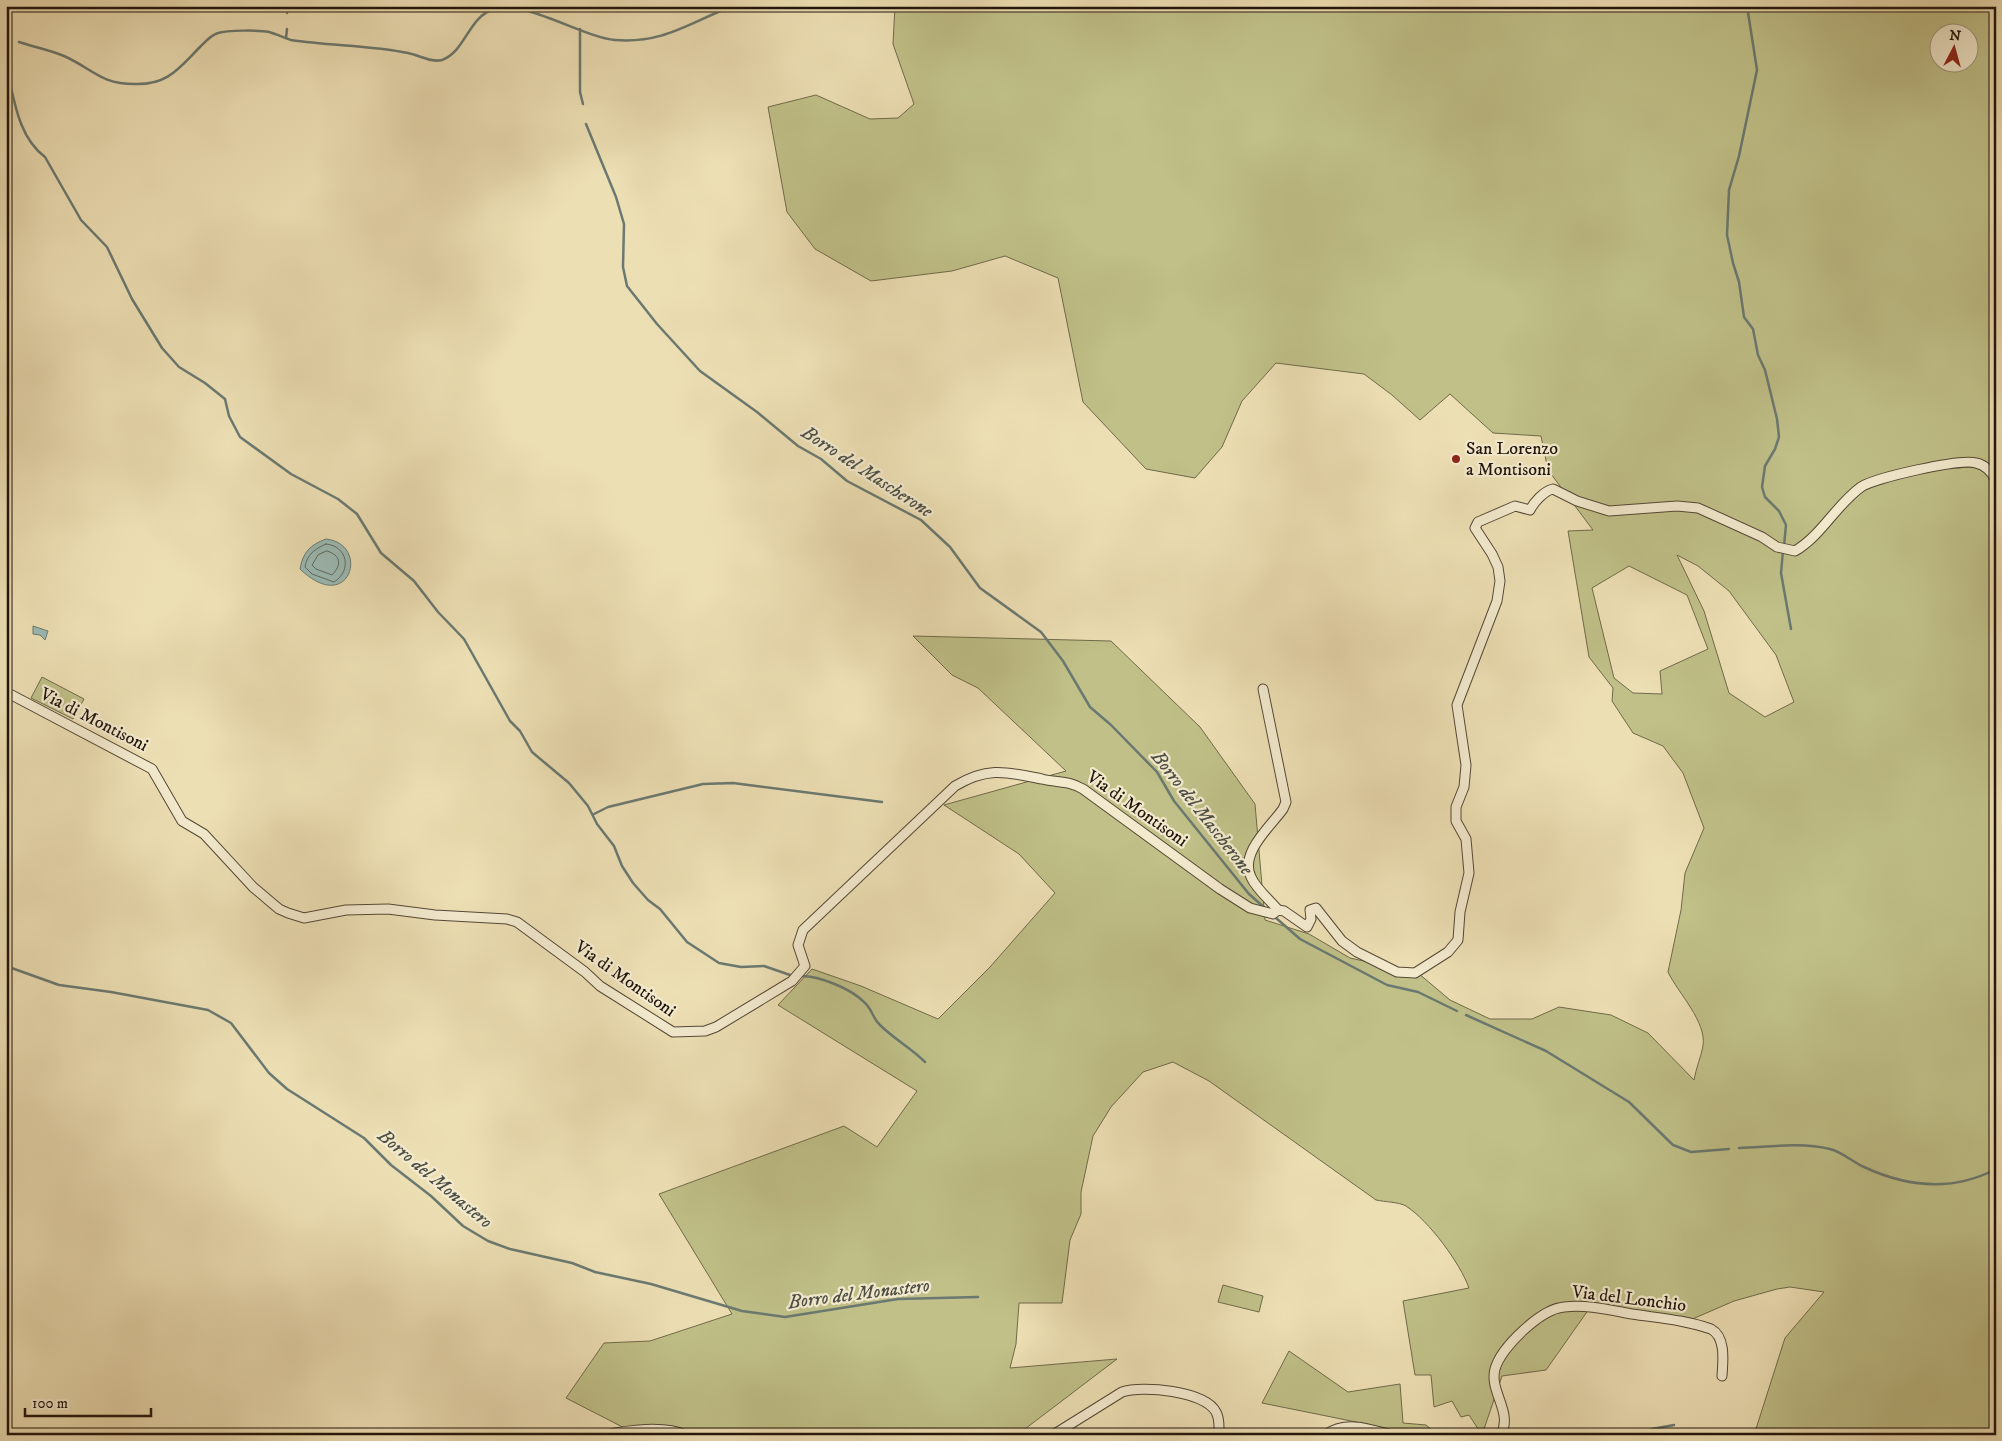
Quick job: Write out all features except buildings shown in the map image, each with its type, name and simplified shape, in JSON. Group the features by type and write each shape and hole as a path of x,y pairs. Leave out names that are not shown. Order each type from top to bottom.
{"street":[{"name":"Via di Montisoni","path":"1263,689 1286,802 1277,818 1253,849 1248,863 1251,878 1278,910 1284,911 1307,927 1311,920 1310,910 1316,908 1342,941 1357,952 1397,972 1415,973 1443,956 1458,940 1460,912 1469,873 1466,840 1456,821 1456,807 1464,787 1466,765 1457,705 1462,686 1497,601 1500,581 1498,567 1492,554 1475,528 1478,522 1515,506 1530,510 1548,490 1553,489 1577,501 1609,512 1640,511 1677,506 1698,508 1762,537 1777,547 1795,551 1810,541 1847,500 1862,487 1874,481 1938,464 1966,461 1982,464 1996,480"},
{"name":"Via di Montisoni","path":"6,692 152,769 182,821 204,834 238,873 279,909 296,917 304,918 346,910 388,909 435,915 507,919 517,922 600,986 674,1032 705,1031 716,1027 792,981 806,966 798,944 803,930 955,786 980,774 1003,771 1043,780 1071,782 1220,889 1250,908 1273,914 1278,910"},
{"name":"Via del Lonchio","path":"1501,1435 1505,1416 1494,1382 1496,1365 1511,1343 1538,1317 1563,1306 1592,1308 1682,1322 1711,1329 1716,1332 1721,1341 1722,1376"},
{"path":"1052,1435 1122,1392 1133,1389 1176,1392 1206,1402 1216,1412 1219,1435"},
{"path":"1325,1435 1340,1427 1354,1426 1392,1435"},
{"path":"606,1435 638,1430 676,1432 685,1435"}],"green space":[{"path":"895,6 1996,6 1996,1435 1754,1435 1785,1338 1824,1292 1790,1287 1734,1301 1681,1324 1589,1309 1546,1370 1502,1376 1482,1435 1469,1415 1461,1417 1452,1401 1434,1407 1431,1375 1415,1375 1403,1301 1469,1288 1459,1267 1434,1232 1406,1206 1376,1200 1209,1081 1173,1062 1143,1072 1111,1107 1093,1136 1081,1192 1081,1214 1070,1240 1062,1303 1019,1303 1016,1344 1010,1368 1117,1359 1017,1435 638,1435 566,1398 604,1343 650,1341 732,1314 659,1194 844,1126 877,1147 917,1091 778,1005 812,969 861,986 938,1019 990,967 1055,893 1019,854 944,805 1066,771 978,688 952,675 913,636 1111,641 1200,727 1255,804 1265,920 1309,934 1350,958 1418,973 1450,1000 1490,1019 1532,1019 1559,1007 1611,1015 1648,1033 1694,1080 1703,1046 1701,1027 1668,972 1681,910 1685,873 1704,828 1683,773 1663,746 1633,733 1612,701 1613,688 1589,657 1568,531 1593,530 1548,470 1541,436 1493,433 1450,394 1420,420 1392,395 1364,374 1276,363 1242,401 1222,447 1195,478 1146,469 1083,402 1058,278 1005,256 952,271 871,281 815,249 787,212 768,107 816,95 870,119 898,118 914,104 893,44","holes":["1677,555 1698,566 1729,591 1776,655 1794,702 1765,717 1729,693 1704,611","1629,566 1687,595 1708,649 1660,671 1662,694 1633,693 1614,678 1592,588"]},
{"path":"42,677 84,699 73,719 31,698"},
{"path":"1223,1285 1263,1296 1259,1312 1218,1302"},
{"path":"1289,1351 1348,1392 1400,1384 1403,1423 1426,1425 1438,1435 1368,1435 1371,1425 1262,1403"}],"water":[{"path":"326,539 340,544 348,553 351,563 349,574 342,582 331,585 317,582 300,569 303,558 308,550"},
{"path":"33,626 48,631 45,640 40,635 33,634"}],"waterway":[{"path":"287,6 287,13"},
{"path":"19,42 64,56 105,79 123,83 146,84 156,82 172,74 209,38 222,32 265,31 291,40 394,50 438,61 450,56 478,19 494,9 522,10 538,14 587,33 615,40 632,40 648,39 676,31 733,6"},
{"path":"1747,6 1757,70 1739,156 1729,190 1727,235 1739,282 1744,317 1753,329 1758,355 1765,370 1777,419 1779,437 1775,449 1765,466 1762,487 1765,497 1779,511 1786,525 1784,546"},
{"path":"286,38 287,29"},
{"name":"Borro del Mascherone","path":"580,29 580,92 583,104"},
{"path":"6,65 14,103 28,138 45,157 81,220 107,247 132,299 162,348 179,367 205,383 225,399 229,416 240,437 291,474 338,499 357,514 381,553 414,581 438,612 464,639 510,721 520,731 532,752 569,783 588,806 597,824 614,846 622,866 633,883 648,900 660,909 687,942 719,963 741,967 764,966 793,976"},
{"name":"Borro del Mascherone","path":"586,124 616,197 624,224 623,267 627,286 657,324 700,371 757,412 798,446 821,459 847,481 921,520 950,547 980,588 1041,632 1063,661 1090,707 1111,725 1157,772 1174,801 1249,894 1266,909"},
{"path":"1783,551 1781,573 1791,629"},
{"path":"594,814 608,807 703,784 733,783 882,802"},
{"name":"Borro del Mascherone","path":"1276,918 1300,939 1387,985 1418,992 1457,1011"},
{"name":"Borro del Monastero","path":"6,966 59,985 111,992 208,1010 231,1023 269,1073 287,1089 364,1138 391,1165 431,1196 463,1226 488,1241 510,1249 572,1263 595,1272 651,1284 742,1311 785,1317 898,1299 978,1297"},
{"path":"801,976 817,978 852,993 867,1005 880,1025 925,1062"},
{"name":"Borro del Mascherone","path":"1466,1015 1546,1051 1629,1102 1673,1145 1691,1152 1729,1149"},
{"name":"Borro del Mascherone","path":"1739,1148 1796,1145 1830,1149 1880,1174 1897,1179 1930,1184 1963,1181 1996,1169"},
{"path":"1644,1435 1652,1429 1674,1425"}],"place":[{"name":"San Lorenzo a Montisoni","path":"1456,459"}]}
